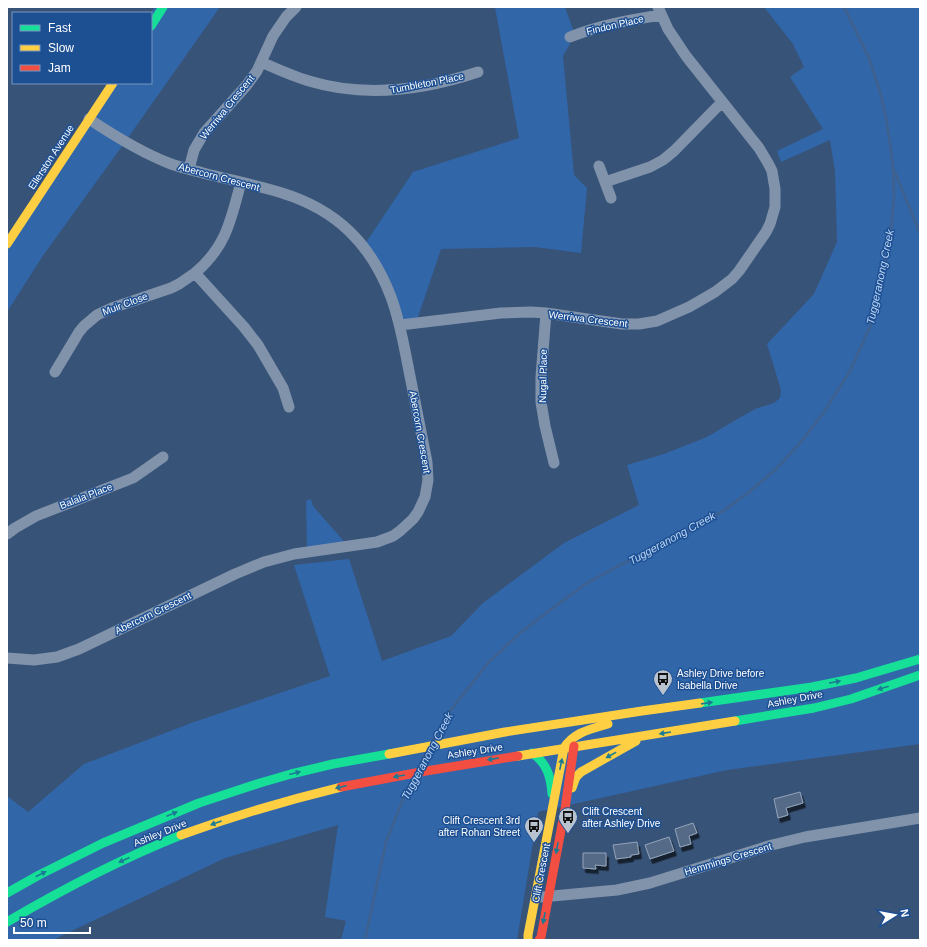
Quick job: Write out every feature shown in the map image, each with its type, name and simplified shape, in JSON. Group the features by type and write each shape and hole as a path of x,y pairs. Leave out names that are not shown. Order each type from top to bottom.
{"main road":[{"path":"152,24 163,7"},
{"name":"Ellerston Avenue","path":"7,244 112,84"},
{"name":"Ashley Drive","path":"7,893 103,843 136,829 199,804 260,783 332,764 523,730 812,687 856,678 920,659"},
{"name":"Ashley Drive","path":"7,922 38,903 98,872 166,841 223,820 288,800 354,784 447,767 569,746 646,736 814,708 851,699 920,675"},
{"path":"523,730 558,734 569,746 578,734 658,709"},
{"path":"564,809 576,778 581,772 646,736"},
{"name":"Clift Crescent","path":"528,940 552,807 569,746"},
{"name":"Clift Crescent","path":"539,940 541,937 564,809 569,746"},
{"path":"532,753 540,759 546,767 552,789 552,807"}],"street":[{"name":"Werriwa Crescent","path":"189,169 194,150 204,133 246,86 261,62 273,36 286,17 296,7"},
{"name":"Werriwa Crescent","path":"400,325 501,313 531,312 622,324 639,324 657,321 689,307 715,292 732,279 739,271 770,224 775,207 775,189 772,171 759,148 686,56 668,29 659,11"},
{"name":"Findon Place","path":"570,37 659,11"},
{"name":"Tumbleton Place","path":"261,62 310,82 356,90 388,91 403,89 454,80 478,72"},
{"path":"605,182 650,167 663,160 674,151 722,102"},
{"name":"Abercorn Crescent","path":"7,658 34,660 57,657 79,649 235,574 264,562 294,554 377,542 393,536 400,531 418,512 425,497 428,480 427,462 400,325 392,298 380,272 368,252 350,230 329,214 307,202 282,193 172,164 144,153 90,119"},
{"path":"599,166 611,198"},
{"name":"Muir Close","path":"55,372 78,332 97,315 112,308 171,288 202,267 215,252 225,235 232,216 241,182"},
{"path":"195,273 244,327 258,345 283,388 289,407"},
{"name":"Nugal Place","path":"546,313 541,377 541,402 554,463"},
{"name":"Balala Place","path":"7,534 14,528 36,516 133,478 164,457"},
{"name":"Hemmings Crescent","path":"535,898 617,890 650,883 772,845 805,837 920,818"}],"shaded area":[{"path":"155,7 220,7 42,257 7,312 7,244 110,84 152,84 152,12"},
{"path":"495,7 565,7 575,35 563,56 574,175 587,188 581,253 535,247 441,249 416,323 400,325 363,247 413,172 519,138"},
{"path":"764,7 920,7 920,744 727,770 538,812 517,940 341,940 346,921 325,917 338,825 225,858 54,940 7,940 7,796 28,812 84,764 194,722 330,676 294,565 349,559 382,661 451,636 483,603 564,543 639,505 627,465 664,454 707,437 755,409 774,403 780,398 781,390 767,344 814,294 837,242 835,171 830,140 781,162 777,151 823,129 790,77 804,67 793,44"},
{"path":"311,499 313,506 348,546 307,552 306,501"}],"building":[{"path":"800,792 803,803 786,808 788,815 778,818 774,799"},
{"path":"693,823 697,833 689,836 691,844 680,847 675,829"},
{"path":"669,837 674,851 650,859 645,845"},
{"path":"637,842 639,854 631,855 631,857 616,859 613,845"},
{"path":"583,853 606,853 606,866 595,865 596,869 583,868"}],"waterway":[{"name":"Tuggeranong Creek","path":"433,741 446,716 489,662 520,633 587,583 696,528 720,513 748,493 776,469 800,443 824,412 850,371 873,320 890,238 894,198 893,167 890,143 880,92 869,58 844,7"},
{"path":"894,170 920,233"},
{"name":"Tuggeranong Creek","path":"419,767 427,751"},
{"name":"Tuggeranong Creek","path":"365,940 386,842 406,792 414,778"}],"traffic: fast":[{"path":"152,24 163,7"},
{"path":"700,703 812,687 856,678 920,659"},
{"path":"735,721 814,708 851,699 920,675"},
{"path":"532,753 545,766 551,782 552,794"},
{"path":"7,893 103,843 199,803 291,774 333,764 389,754"},
{"path":"7,922 92,875 181,835"}],"traffic: slow":[{"path":"7,244 112,84"},
{"path":"389,754 505,732 700,703"},
{"path":"518,756 735,721"},
{"path":"528,940 564,748 573,738 583,732 608,724"},
{"path":"572,788 576,777 581,772 636,741"},
{"path":"181,835 221,821 301,797 341,787"}],"traffic: jam":[{"path":"539,940 541,937 565,809 574,746"},
{"path":"341,787 518,756"}],"place":[{"name":"Ashley Drive before Isabella Drive","path":"663,696"},
{"name":"Clift Crescent after Ashley Drive","path":"568,834"},
{"name":"Clift Crescent 3rd after Rohan Street","path":"534,843"}]}
